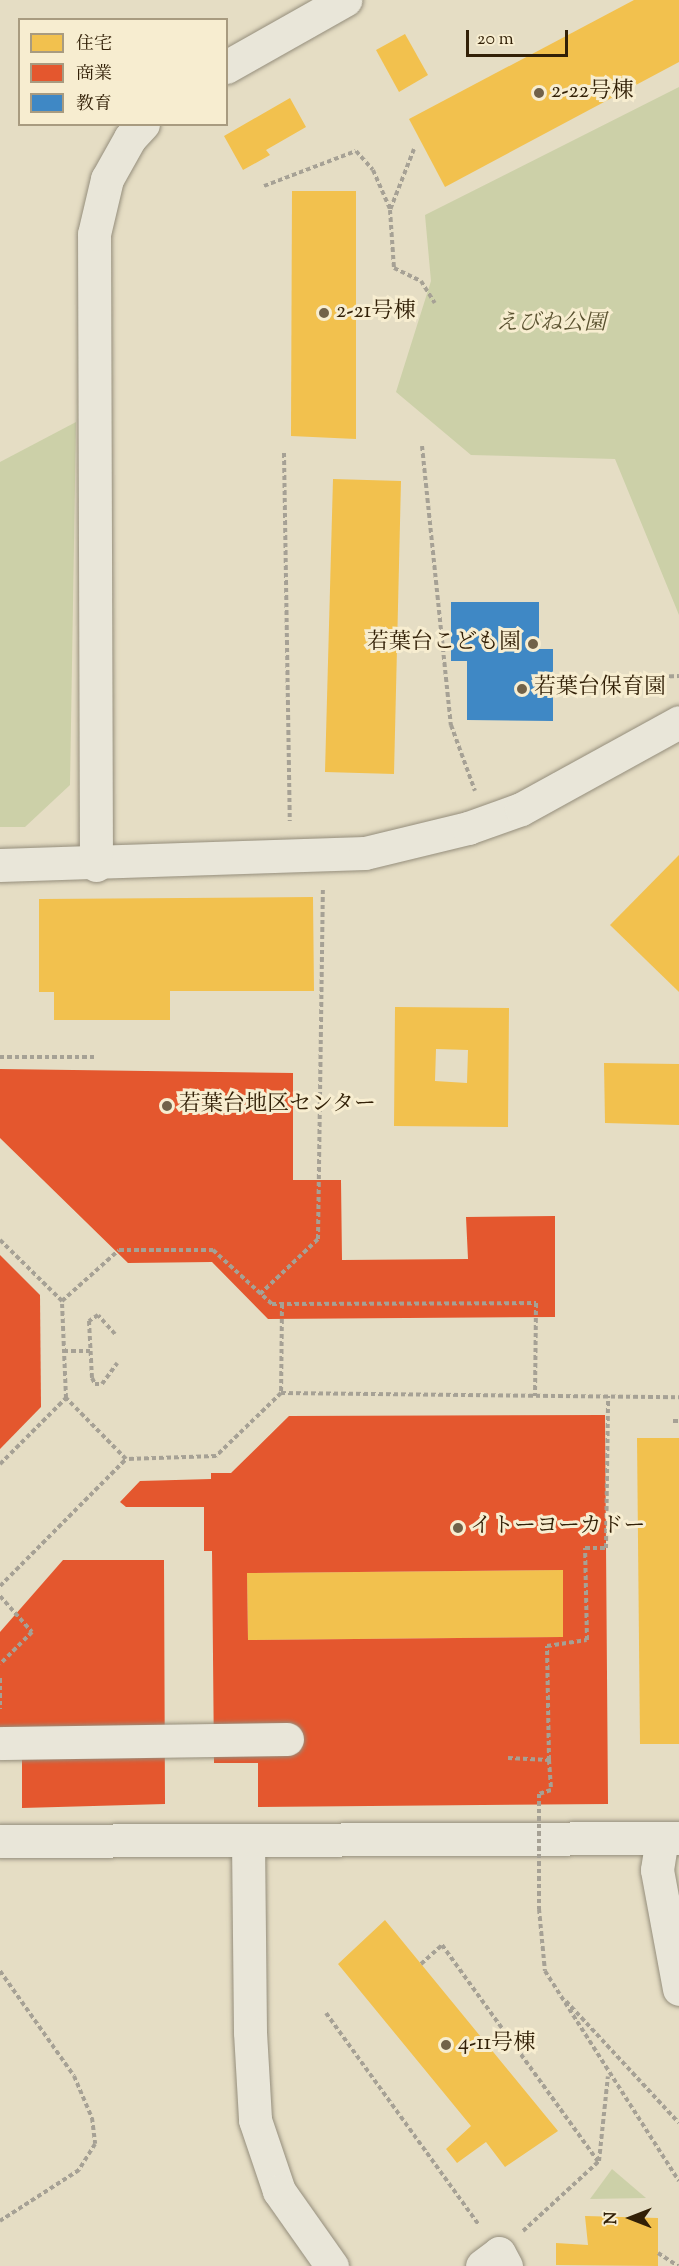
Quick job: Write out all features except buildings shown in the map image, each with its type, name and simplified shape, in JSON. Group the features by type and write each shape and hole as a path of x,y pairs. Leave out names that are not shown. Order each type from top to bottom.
{"street":[{"path":"228,67 345,0"},
{"path":"96,864 94,234 107,179 130,138 141,126"},
{"path":"0,865 315,858 365,854 410,843 521,809 679,722"},
{"path":"0,1743 287,1739"},
{"path":"0,1841 670,1838 657,1870 679,1989"},
{"path":"248,1840 250,2032 255,2120 279,2192 332,2266"}],"path":[{"path":"390,210 414,149"},
{"path":"264,186 356,151 373,170 390,210 394,268 421,281 435,303"},
{"path":"422,446 451,725 476,795"},
{"path":"284,453 290,829"},
{"path":"602,679 679,676"},
{"path":"260,1294 318,1239 323,889"},
{"path":"0,1057 95,1057"},
{"path":"0,1240 62,1300 66,1398 126,1459"},
{"path":"62,1300 118,1250 213,1250 272,1304 536,1303 535,1396"},
{"path":"281,1394 282,1304"},
{"path":"115,1334 98,1315 93,1316 89,1321 90,1351 95,1384 102,1384 117,1363"},
{"path":"64,1351 90,1351"},
{"path":"0,1586 126,1459 216,1456 281,1394 679,1397"},
{"path":"608,1396 606,1548 585,1548 586,1640 547,1646 550,1790 539,1794 539,1909 545,1971 609,2076 679,2181"},
{"path":"0,1464 66,1398"},
{"path":"673,1421 679,1421"},
{"path":"0,1596 32,1632 0,1664"},
{"path":"0,1678 0,1710"},
{"path":"508,1758 549,1760"},
{"path":"421,1964 442,1945 599,2161"},
{"path":"0,1971 74,2076 92,2118 95,2144 79,2170 0,2221"},
{"path":"559,1994 679,2123"},
{"path":"326,2013 496,2262 599,2161 609,2076"},
{"path":"658,2253 678,2266"}],"green space":[{"name":"えびね公園","path":"679,87 679,615 615,459 471,455 396,392 431,281 425,215"},
{"path":"76,422 70,785 25,827 0,827 0,462"},
{"path":"612,2169 646,2198 590,2199"}],"place":[{"name":"2-22号棟","path":"539,93"},
{"name":"2-21号棟","path":"324,313"},
{"name":"若葉台こども園","path":"533,644"},
{"name":"若葉台保育園","path":"522,689"},
{"name":"若葉台地区センター","path":"167,1106"},
{"name":"イトーヨーカドー","path":"458,1528"},
{"name":"4-11号棟","path":"446,2045"}]}
